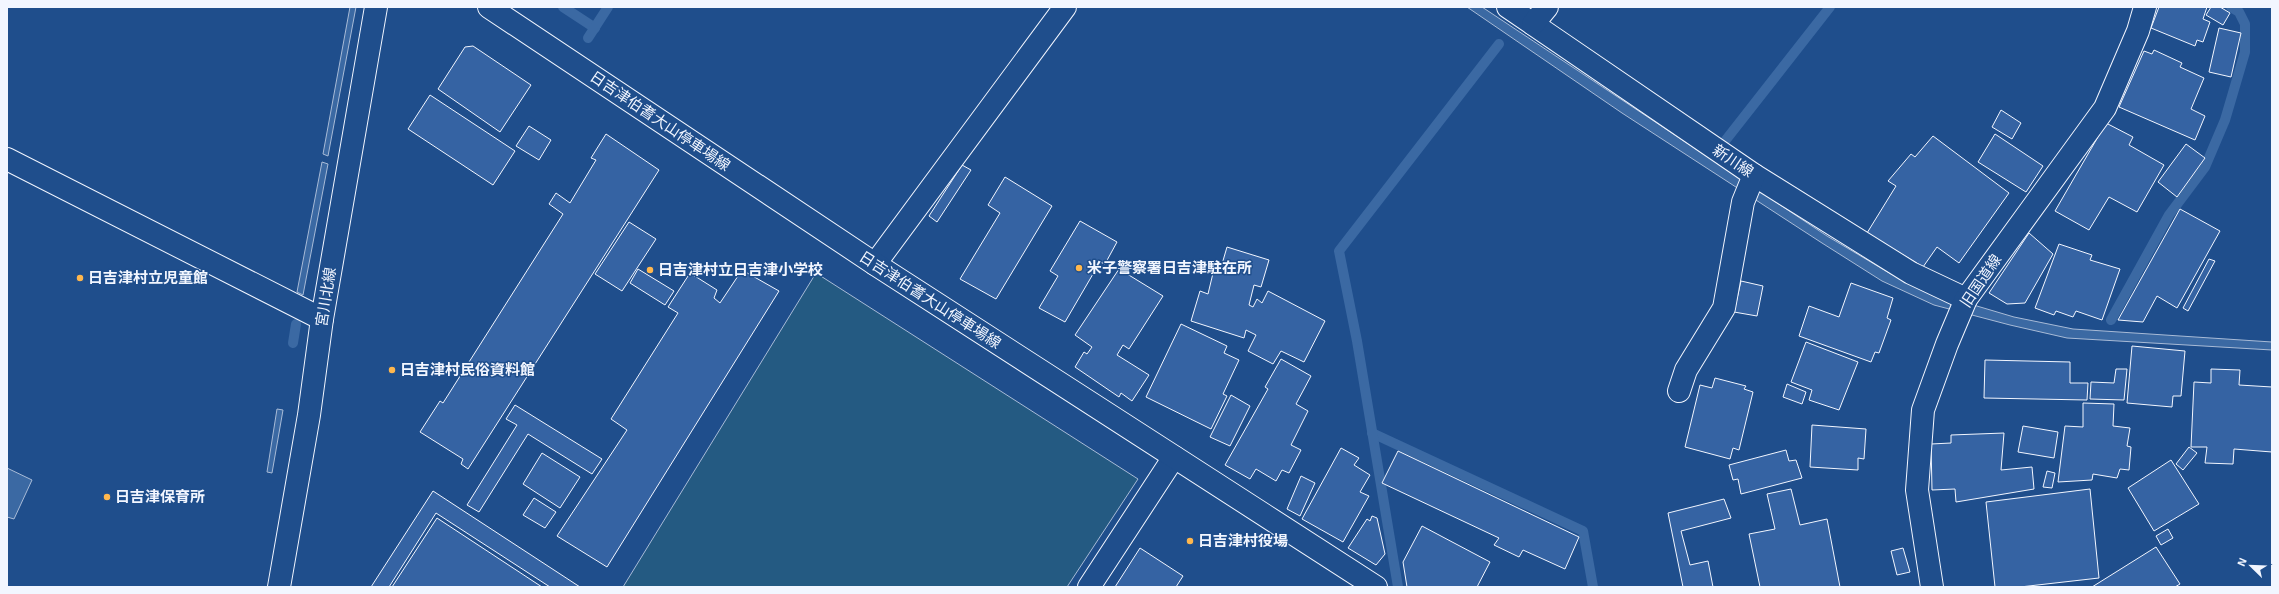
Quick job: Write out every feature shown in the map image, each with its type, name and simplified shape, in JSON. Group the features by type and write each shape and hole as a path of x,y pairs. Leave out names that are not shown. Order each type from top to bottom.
{"street":[{"name":"宮川北線","path":"279,587 309,415 322,319 376,7"},
{"name":"日吉津伯耆大山停車場線","path":"488,7 874,264 1376,587"},
{"path":"874,264 1065,7"},
{"name":"新川線","path":"1508,7 1754,175 1911,273 1966,299"},
{"path":"1533,24 1546,7"},
{"name":"旧国道線","path":"1932,587 1917,490 1923,410 1966,299 2105,108 2138,31 2145,7"},
{"path":"7,159 322,319"},
{"path":"1679,391 1686,370 1724,308 1742,202 1754,175"},
{"path":"1089,587 1174,457"}],"shaded area":[{"path":"350,7 356,7 328,156 323,154"},
{"path":"1467,7 1482,7 1827,236 1891,274 1933,293 2014,317 2073,329 2272,342 2272,350 2067,338 1934,305 1882,281 1822,243 1622,113"},
{"path":"322,162 328,164 303,295 297,292"},
{"path":"816,273 1138,479 1067,587 623,587"},
{"path":"277,409 283,410 272,473 267,472"},
{"path":"7,468 32,480 14,519 7,517"}],"building":[{"path":"2159,7 2207,7 2203,19 2210,22 2203,42 2197,40 2195,46 2151,28"},
{"path":"2211,7 2220,7 2230,13 2223,25 2206,15"},
{"path":"2219,28 2241,33 2231,77 2209,72"},
{"path":"473,46 531,85 500,132 438,89 465,47"},
{"path":"2154,50 2182,63 2180,67 2204,78 2191,109 2205,116 2195,140 2119,107 2144,51 2152,54"},
{"path":"430,95 515,151 493,185 408,129"},
{"path":"2001,110 2021,123 2012,139 1992,127"},
{"path":"2106,123 2133,137 2129,145 2164,165 2137,212 2109,197 2089,230 2055,211"},
{"path":"529,126 551,140 539,160 516,146"},
{"path":"606,134 659,170 468,469 461,464 463,459 420,432 440,401 443,403 563,214 549,204 556,193 570,203 596,160 591,158"},
{"path":"1995,134 2043,166 2026,192 1978,162"},
{"path":"1933,136 2009,193 1959,263 1937,247 1923,267 1867,233 1896,186 1888,181 1911,154 1915,157"},
{"path":"2186,144 2205,158 2177,197 2158,182"},
{"path":"962,165 971,170 937,222 929,216"},
{"path":"1005,177 1052,206 996,299 960,279 1000,213 988,205"},
{"path":"2180,209 2220,231 2177,308 2157,296 2143,322 2118,320"},
{"path":"1080,221 1117,242 1105,264 1100,262 1065,322 1039,308 1058,276 1050,271"},
{"path":"629,222 656,239 622,291 595,274"},
{"path":"2029,233 2053,254 2025,303 2007,304 1989,293"},
{"path":"2059,244 2092,255 2090,260 2120,269 2102,320 2076,311 2073,317 2056,311 2054,315 2035,308"},
{"path":"1227,247 1269,260 1261,287 1254,285 1249,305 1253,307 1257,299 1262,303 1268,291 1325,321 1304,362 1281,351 1273,364 1248,351 1256,335 1246,330 1244,338 1191,321 1200,291 1208,294 1214,269 1220,271"},
{"path":"2209,259 2215,261 2188,311 2183,308"},
{"path":"638,269 674,291 665,305 630,283"},
{"path":"1119,269 1163,296 1129,349 1123,345 1117,355 1149,375 1132,401 1121,393 1119,397 1075,367 1084,352 1087,354 1092,347 1075,335"},
{"path":"742,270 779,291 607,567 557,536 627,430 611,419 678,313 668,307 690,273 717,290 714,298 720,303"},
{"path":"1741,281 1763,286 1757,316 1734,312"},
{"path":"1851,283 1893,298 1887,318 1891,320 1879,353 1875,352 1871,362 1799,336 1809,306 1839,317"},
{"path":"1181,324 1227,346 1224,353 1239,360 1223,394 1227,396 1211,429 1146,397"},
{"path":"1806,342 1858,362 1839,410 1809,400 1812,390 1791,382"},
{"path":"2132,346 2185,351 2181,396 2173,396 2172,407 2127,403"},
{"path":"1281,359 1311,376 1296,404 1308,411 1291,445 1301,450 1289,473 1282,470 1276,481 1256,469 1250,479 1225,465 1268,389 1265,387"},
{"path":"1985,360 2070,362 2070,383 2088,383 2087,400 1984,398"},
{"path":"2116,369 2127,369 2124,400 2090,399 2091,382 2114,383"},
{"path":"2211,369 2240,370 2239,385 2272,387 2272,452 2234,449 2233,464 2205,463 2207,447 2191,447 2194,382 2211,383"},
{"path":"1715,378 1746,386 1744,389 1753,392 1739,450 1733,448 1730,459 1685,447 1700,385 1712,388"},
{"path":"1787,384 1806,392 1802,404 1783,397"},
{"path":"1231,395 1250,406 1230,446 1210,437"},
{"path":"2083,403 2114,404 2113,426 2130,428 2127,446 2131,447 2129,470 2120,469 2117,478 2093,474 2092,480 2058,482 2065,426 2083,427"},
{"path":"515,405 602,459 592,474 528,434 479,512 467,505 517,425 506,419"},
{"path":"1812,425 1866,429 1864,459 1858,458 1858,470 1810,467"},
{"path":"2023,426 2058,432 2054,458 2018,452"},
{"path":"2004,433 2001,470 2032,467 2034,489 1956,502 1955,489 1932,490 1931,444 1951,443 1951,435"},
{"path":"2189,447 2197,453 2183,470 2176,464"},
{"path":"1341,448 1359,458 1354,465 1370,475 1360,492 1369,496 1343,542 1302,519"},
{"path":"1786,450 1789,461 1796,460 1802,478 1741,494 1738,479 1733,480 1729,465"},
{"path":"1398,451 1579,537 1565,569 1523,550 1519,557 1494,545 1499,538 1382,483"},
{"path":"542,453 580,477 560,508 523,484"},
{"path":"2171,460 2199,504 2154,531 2128,488"},
{"path":"2047,471 2055,473 2052,488 2043,487"},
{"path":"1301,476 1315,483 1300,516 1287,509"},
{"path":"1791,489 1800,525 1827,519 1840,587 1760,587 1749,534 1775,529 1767,494"},
{"path":"2090,489 2099,578 2020,587 1995,587 1986,502"},
{"path":"433,491 580,587 550,587 436,513 389,587 371,587"},
{"path":"534,498 556,512 545,528 523,515"},
{"path":"1724,499 1731,518 1681,531 1690,565 1708,561 1713,587 1683,587 1668,513"},
{"path":"1372,516 1377,518 1385,554 1376,565 1348,548 1367,519 1370,521"},
{"path":"437,518 542,587 392,587"},
{"path":"1422,526 1490,562 1477,587 1407,587 1403,562"},
{"path":"2168,529 2173,538 2161,545 2156,536"},
{"path":"2156,547 2180,584 2175,587 2092,587"},
{"path":"1140,548 1183,576 1176,587 1115,587"},
{"path":"1903,548 1910,572 1897,575 1891,551"}],"waterway":[{"path":"563,7 595,28"},
{"path":"588,38 608,7"},
{"path":"1725,141 1830,7"},
{"path":"2111,320 2169,215 2205,167 2225,120 2245,52 2245,24 2239,12 2231,7"},
{"path":"1398,587 1357,341 1339,251 1499,44"},
{"path":"293,343 296,324"},
{"path":"1372,433 1583,531 1593,587"}],"place":[{"name":"米子警察署日吉津駐在所","path":"1079,268"},
{"name":"日吉津村立日吉津小学校","path":"650,270"},
{"name":"日吉津村立児童館","path":"80,278"},
{"name":"日吉津村民俗資料館","path":"392,370"},
{"name":"日吉津保育所","path":"107,497"},
{"name":"日吉津村役場","path":"1190,541"}]}
